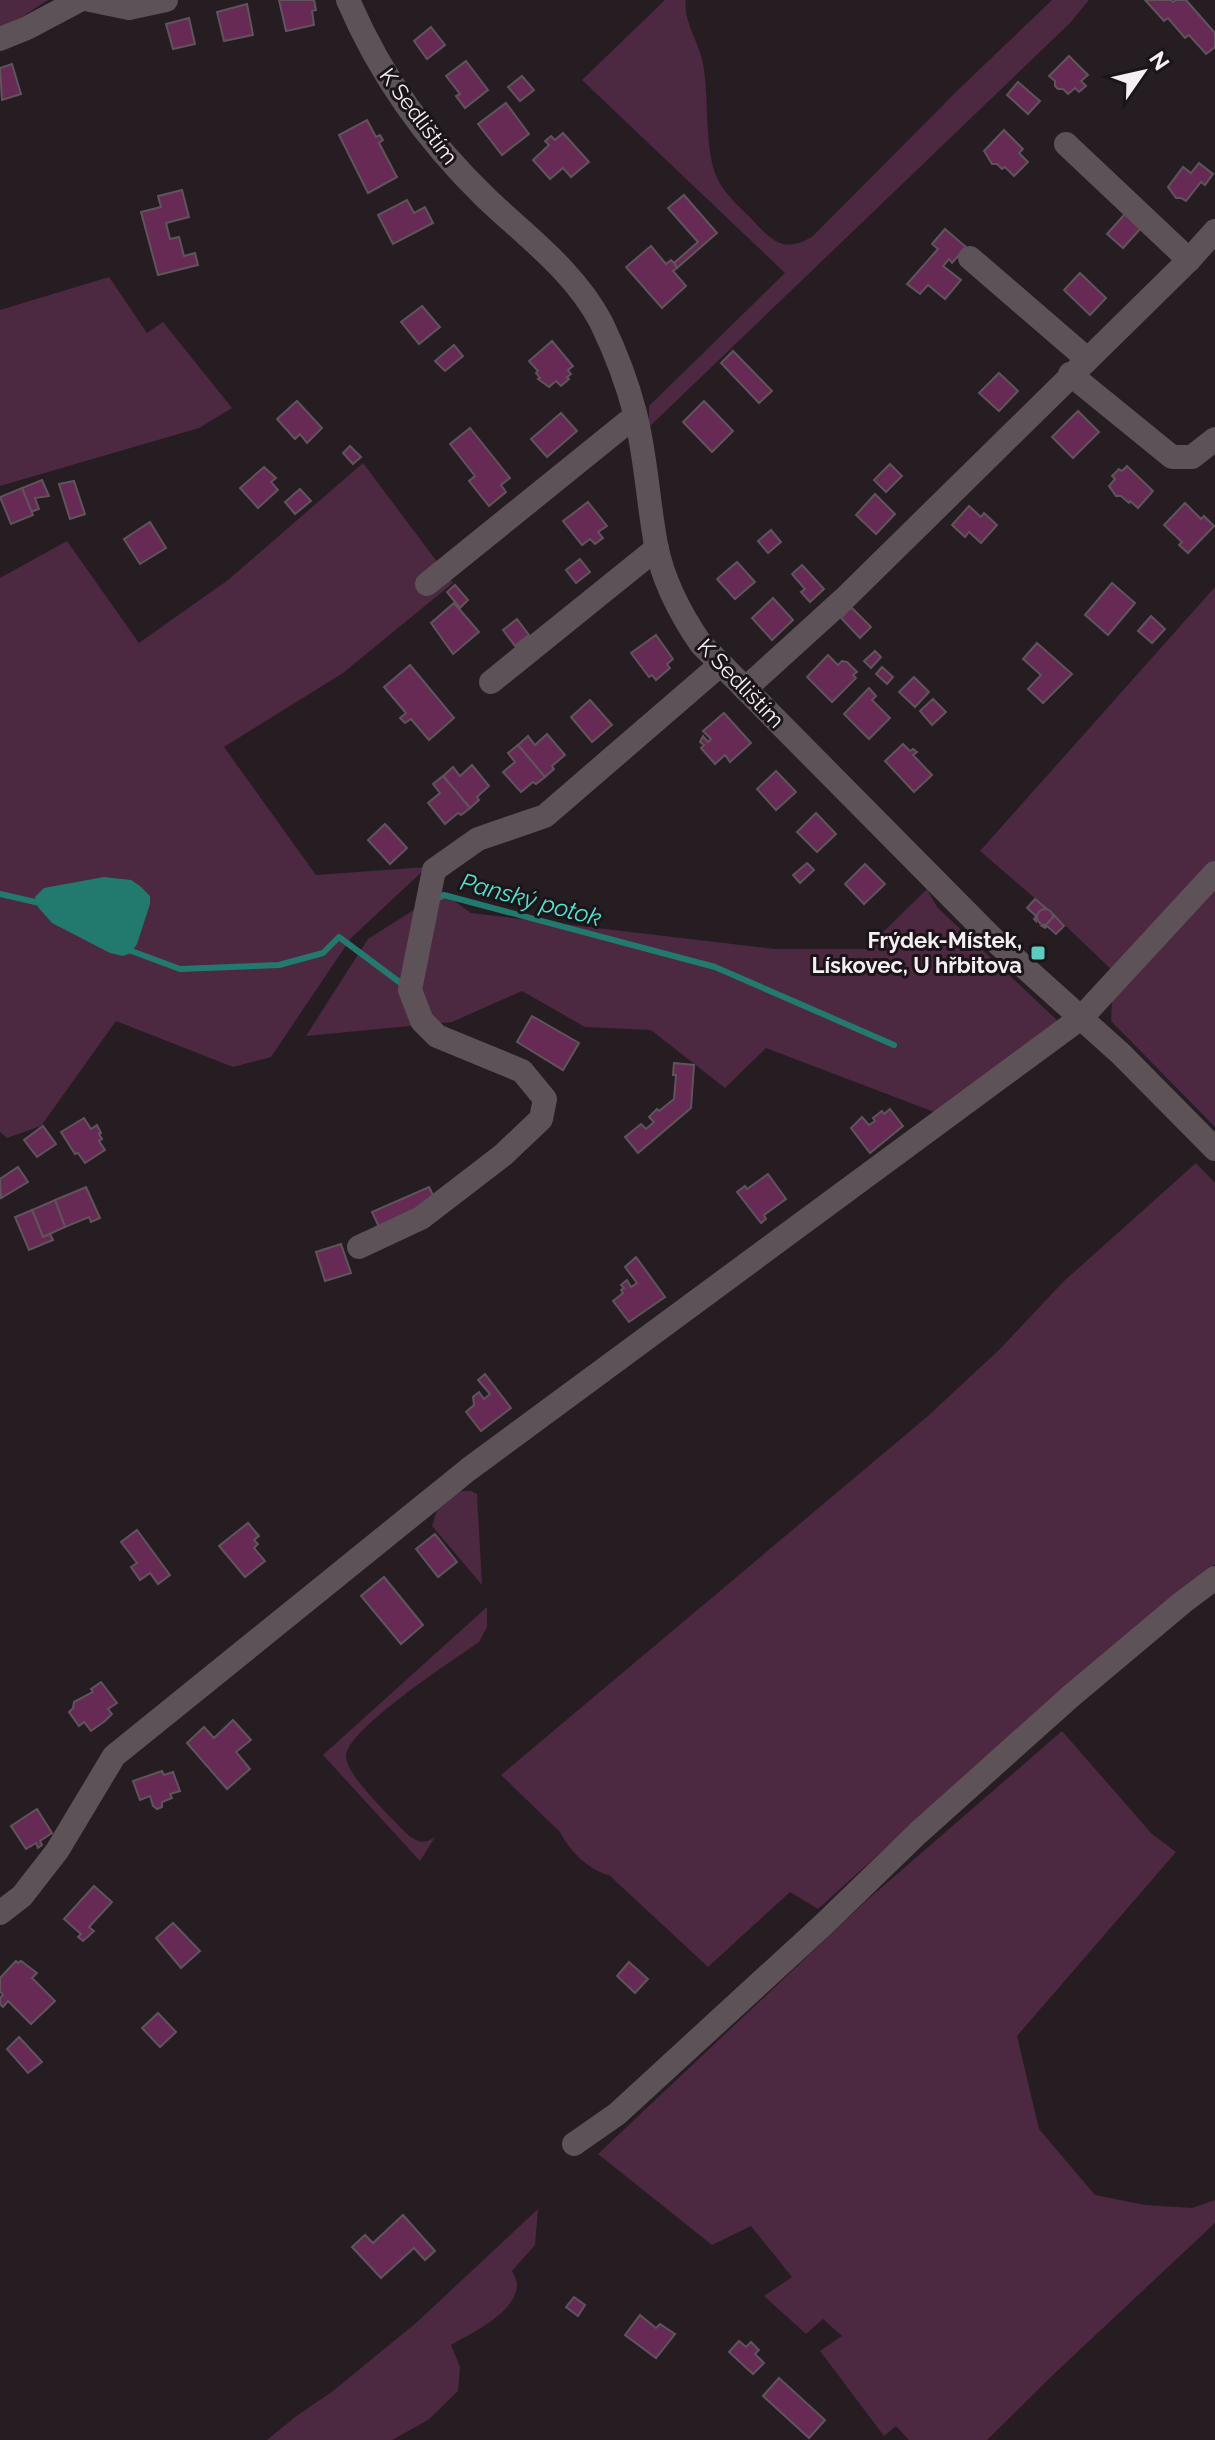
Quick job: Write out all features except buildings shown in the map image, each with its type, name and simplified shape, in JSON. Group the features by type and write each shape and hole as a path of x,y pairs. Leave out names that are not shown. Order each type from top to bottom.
{"street":[{"path":"0,39 80,0"},
{"path":"90,0 129,8 166,0"},
{"name":"K Sedlištím","path":"348,0 387,76 424,130 486,197 566,272 584,295 608,339 635,416 657,548 683,615 701,644 992,938 1082,1017 1159,1090 1215,1149"},
{"path":"1066,144 1189,260"},
{"path":"745,689 844,599 1215,231"},
{"path":"970,258 1172,457 1192,457 1215,439"},
{"path":"427,584 635,416"},
{"path":"491,682 657,548"},
{"path":"359,1247 421,1218 503,1155 541,1119 545,1099 522,1071 437,1036 422,1021 410,990 434,870 478,839 545,816 720,665"},
{"path":"0,1913 22,1896 57,1851 114,1756 469,1469 1082,1017 1215,873"},
{"path":"574,2144 617,2114 823,1925 918,1833 1071,1696 1215,1578"}],"shaded area":[{"path":"0,0 48,0 20,18 0,26"},
{"path":"665,0 686,0 688,22 702,59 710,153 718,180 766,233 778,242 790,245 812,237 1052,0 1089,0 1070,23 649,427 649,406 785,273 582,80"},
{"path":"109,277 147,333 163,322 232,408 199,428 0,486 0,310"},
{"path":"363,463 453,583 343,673 224,747 316,875 427,867 351,938 271,1057 233,1067 116,1021 41,1126 7,1138 0,1132 0,578 67,541 139,643 228,580"},
{"path":"1215,587 1215,862 1115,973 980,851"},
{"path":"104,877 131,880 150,896 137,944 131,953 123,956 110,953 52,923 38,907 35,897 44,888"},
{"path":"1215,888 1215,1127 1111,1021 1112,1000"},
{"path":"927,889 937,907 1060,1023 934,1112 766,1048 725,1088 651,1030 585,1027 522,991 452,1022 306,1036 368,939 442,892 471,913 775,949 866,949"},
{"path":"1196,1163 1215,1183 1215,1564 964,1777 818,1909 790,1892 708,1967 609,1875 594,1869 580,1858 560,1832 501,1775 928,1416 1000,1349 1063,1282"},
{"path":"456,1491 477,1494 482,1585 432,1526 439,1503"},
{"path":"487,1607 487,1627 479,1642 381,1713 350,1745 346,1757 354,1775 406,1833 420,1841 435,1837 420,1861 323,1755"},
{"path":"1062,1731 1152,1834 1176,1852 1017,2036 1039,2129 1095,2195 1145,2205 1192,2208 1215,2200 1215,2223 987,2440 909,2440 896,2426 884,2436 820,2351 842,2336 823,2319 806,2334 764,2296 792,2277 751,2226 712,2245 598,2154 866,1901"},
{"path":"538,2209 535,2245 512,2271 517,2283 510,2303 481,2328 451,2345 460,2367 458,2391 428,2420 392,2440 267,2440 416,2323"}],"waterway":[{"name":"Panský potok","path":"0,894 44,904"},
{"name":"Panský potok","path":"436,899 444,895 715,967 894,1045"},
{"name":"Panský potok","path":"126,949 180,969 279,965 323,953 339,937 402,984 404,979"}],"place":[{"name":"Frýdek-Místek, Lískovec, U hřbitova","path":"1038,953"}]}
